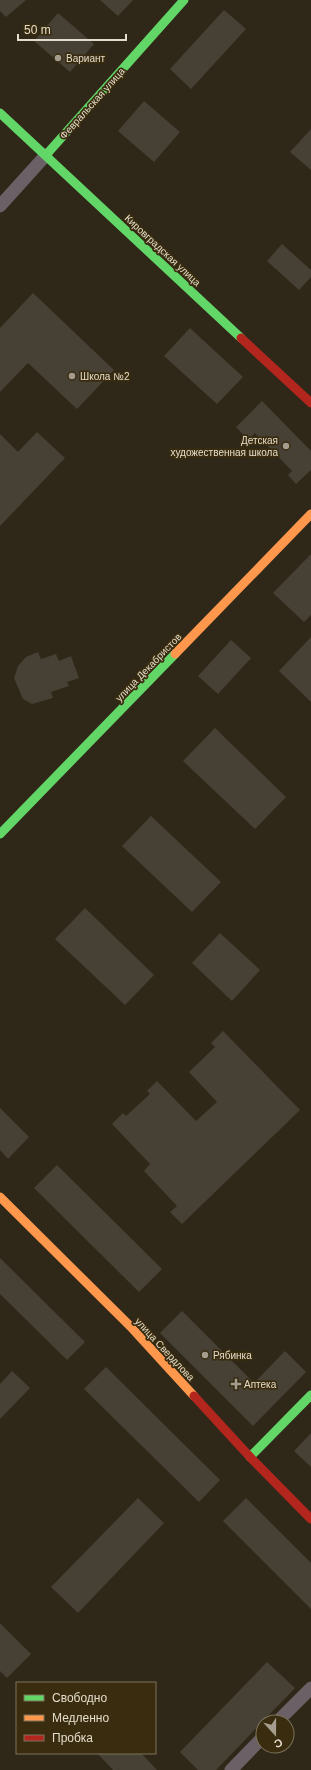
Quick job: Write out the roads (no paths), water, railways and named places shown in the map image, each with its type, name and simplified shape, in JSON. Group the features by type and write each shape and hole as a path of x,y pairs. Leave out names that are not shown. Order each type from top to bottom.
{"main road":[{"name":"Февральская улица","path":"46,155 184,0"},
{"name":"Кировградская улица","path":"0,114 46,155 311,404"},
{"name":"улица Декабристов","path":"0,834 311,514"},
{"name":"улица Свердлова","path":"0,1197 130,1326 250,1457 311,1519"},
{"path":"250,1457 311,1395"}],"street":[{"name":"Февральская улица","path":"0,206 46,155"},
{"path":"285,1714 311,1688"},
{"path":"231,1770 255,1745"}],"place":[{"name":"Вариант","path":"58,58"},
{"name":"Школа №2","path":"72,376"},
{"name":"Детская художественная школа","path":"286,446"},
{"name":"Рябинка","path":"205,1355"},
{"name":"Аптека","path":"236,1384"}]}
